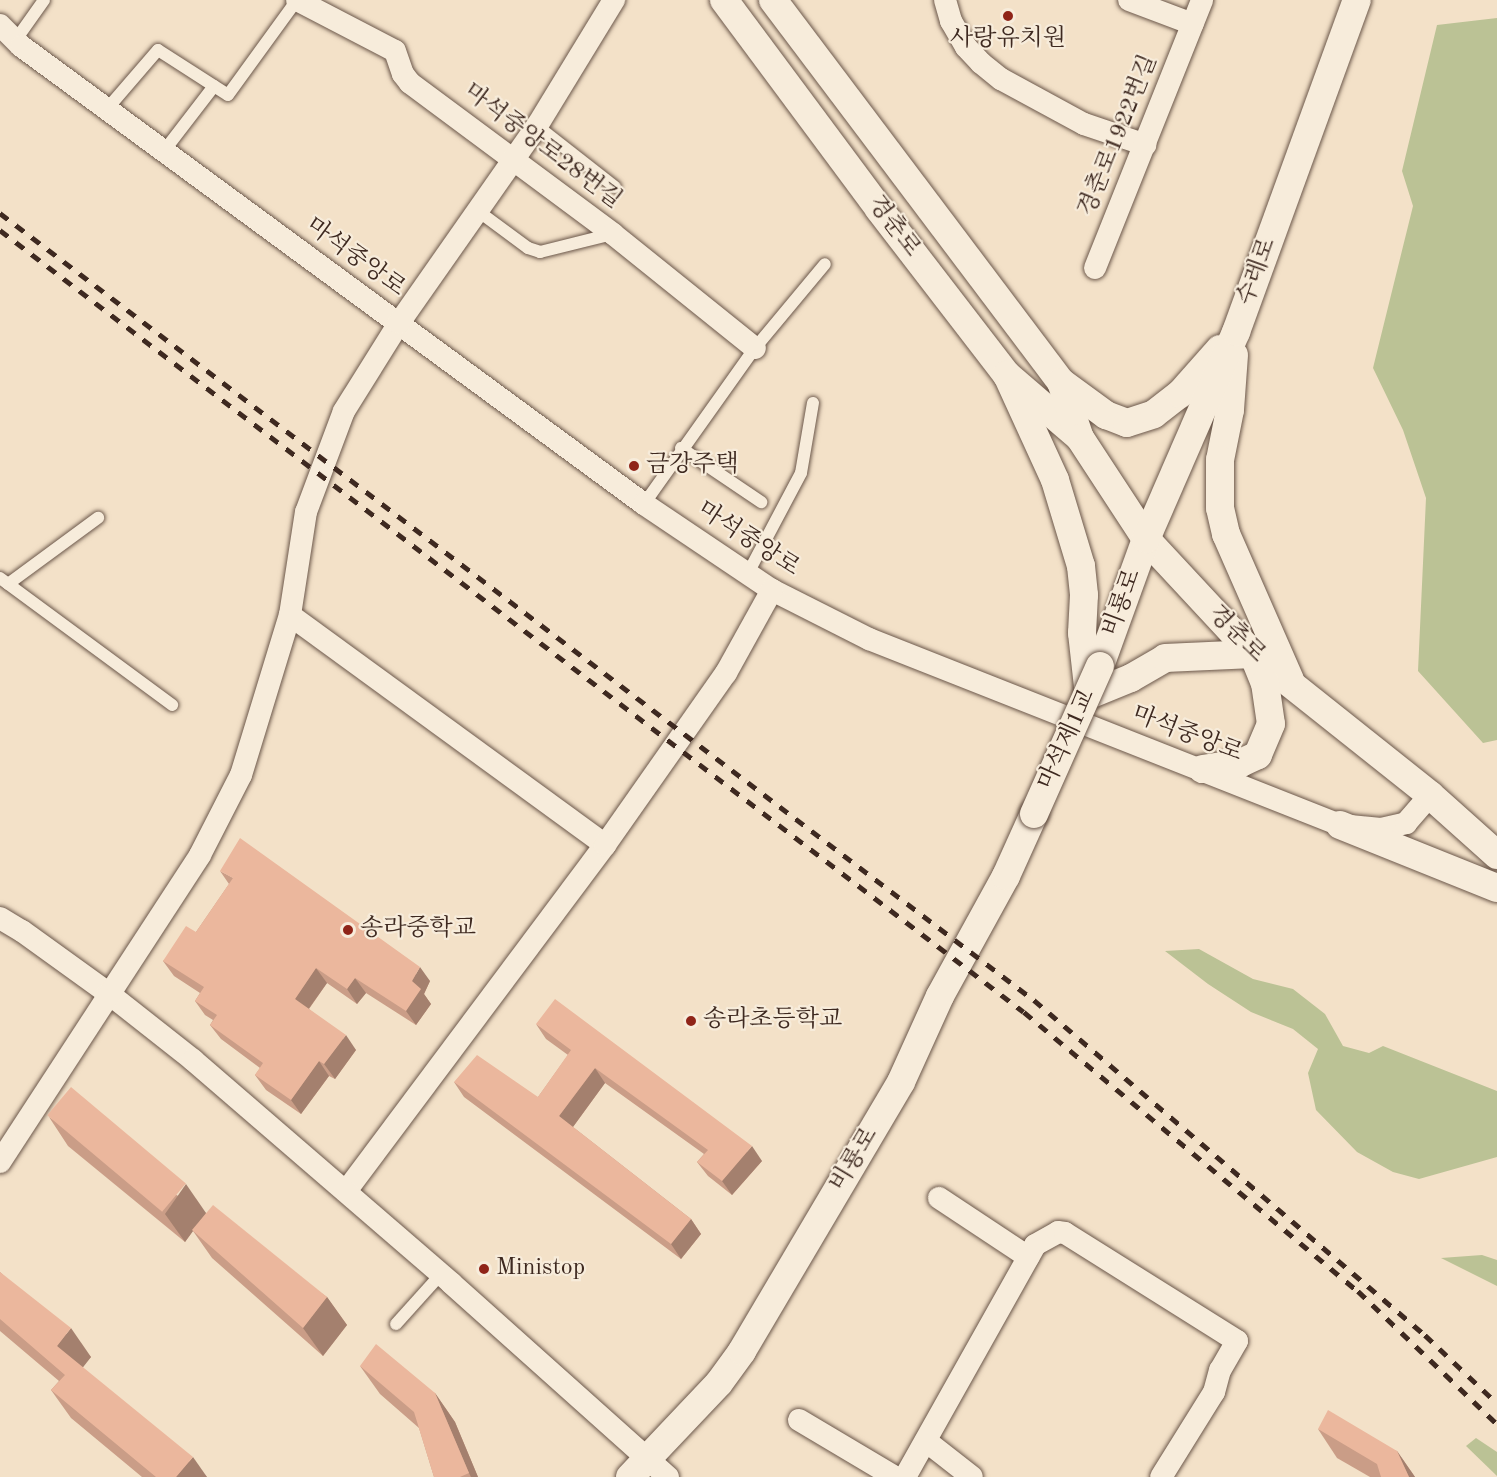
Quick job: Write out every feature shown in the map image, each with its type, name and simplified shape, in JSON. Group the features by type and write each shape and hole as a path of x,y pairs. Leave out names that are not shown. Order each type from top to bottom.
{"street":[{"name":"마석중앙로28번길","path":"297,0 395,51 403,74 410,83 613,234 754,348"},
{"path":"0,1162 108,993 156,925 219,822 241,775 291,615 306,512 344,411 399,323 537,126 615,0"},
{"name":"경춘로","path":"724,0 879,209 1007,375 1080,438"},
{"name":"경춘로","path":"773,0 1060,382 1080,438 1146,539 1253,654 1430,795 1497,855"},
{"path":"945,0 951,21 966,47 1001,79 1084,124 1146,145"},
{"path":"1129,0 1193,24"},
{"name":"경춘로1922번길","path":"1095,268 1202,0"},
{"name":"수레로","path":"1146,539 1236,332 1357,0"},
{"name":"마석중앙로","path":"8,33 107,109 644,504 772,590 869,639 1340,825 1381,830 1406,823 1430,795"},
{"path":"1060,382 1106,415 1127,423 1154,414 1180,394 1236,332"},
{"path":"1236,332 1230,410 1220,460 1220,508 1226,534 1293,688"},
{"path":"1007,375 1055,480 1081,566 1084,595 1082,633 1089,695 1131,678 1165,658 1253,654 1266,683 1271,724 1258,755 1241,763 1202,769"},
{"name":"비룡로","path":"1100,666 1146,539"},
{"path":"346,1191 605,845 726,673 772,590"},
{"path":"291,615 605,845"},
{"name":"마석제1교","path":"1034,814 1100,666"},
{"name":"경춘로","path":"1430,795 1497,837"},
{"name":"비룡로","path":"638,1468 719,1383 742,1351 901,1082 940,996 1006,876 1034,814"},
{"path":"1340,825 1497,888"},
{"path":"0,918 22,931 108,993 193,1060 441,1274 638,1468 668,1477"},
{"path":"939,1198 1028,1257"},
{"path":"905,1477 1035,1245 1058,1232 1065,1233 1237,1341 1220,1370 1214,1392 1161,1477"},
{"path":"799,1420 895,1477"},
{"path":"926,1441 972,1477"}],"lane":[{"path":"8,33 44,0"},
{"path":"107,109 159,51 228,95 297,0"},
{"path":"164,151 214,86"},
{"path":"537,126 615,186"},
{"path":"478,211 528,248 540,252 613,234"},
{"path":"644,504 681,448 754,348 825,264"},
{"path":"747,575 801,473 813,404"},
{"path":"681,448 761,502"},
{"path":"98,518 4,581 172,705"},
{"path":"396,1324 441,1274"}],"green space":[{"path":"1497,18 1497,740 1483,743 1418,671 1426,498 1403,430 1373,368 1413,206 1402,171 1437,25"},
{"path":"1199,949 1253,979 1293,989 1325,1014 1343,1046 1369,1053 1383,1046 1497,1091 1497,1157 1419,1179 1393,1172 1357,1152 1316,1110 1308,1073 1318,1049 1293,1029 1251,1012 1208,984 1165,951"},
{"path":"1482,1255 1497,1260 1497,1286 1441,1258"},
{"path":"1476,1438 1497,1452 1497,1476 1466,1446"}],"building":[{"path":"240,838 420,967 412,981 421,989 406,1011 355,978 347,989 316,968 295,999 346,1035 324,1064 319,1061 291,1100 255,1075 263,1063 210,1025 217,1015 195,1001 204,987 163,961 186,926 196,932 233,878 220,871"},
{"path":"555,999 752,1146 722,1181 697,1162 708,1150 595,1068 559,1116 691,1219 671,1244 454,1082 477,1055 538,1097 571,1050 536,1024"},
{"path":"71,1087 186,1183 162,1212 47,1115"},
{"path":"213,1205 327,1297 303,1328 192,1230"},
{"path":"0,1272 71,1328 57,1346 193,1457 176,1477 156,1477 51,1390 65,1375 0,1319"},
{"path":"376,1344 435,1393 469,1473 460,1477 434,1477 414,1412 360,1366"},
{"path":"1328,1410 1397,1451 1409,1477 1381,1477 1377,1464 1318,1429"}],"railway":[{"path":"0,213 1034,1000 1425,1335 1497,1403"},
{"path":"0,230 1024,1012 1358,1291 1497,1424"}],"place":[{"name":"사랑유치원","path":"1008,16"},
{"name":"금강주택","path":"634,466"},
{"name":"송라중학교","path":"348,930"},
{"name":"송라초등학교","path":"691,1021"},
{"name":"Ministop","path":"484,1269"}]}
